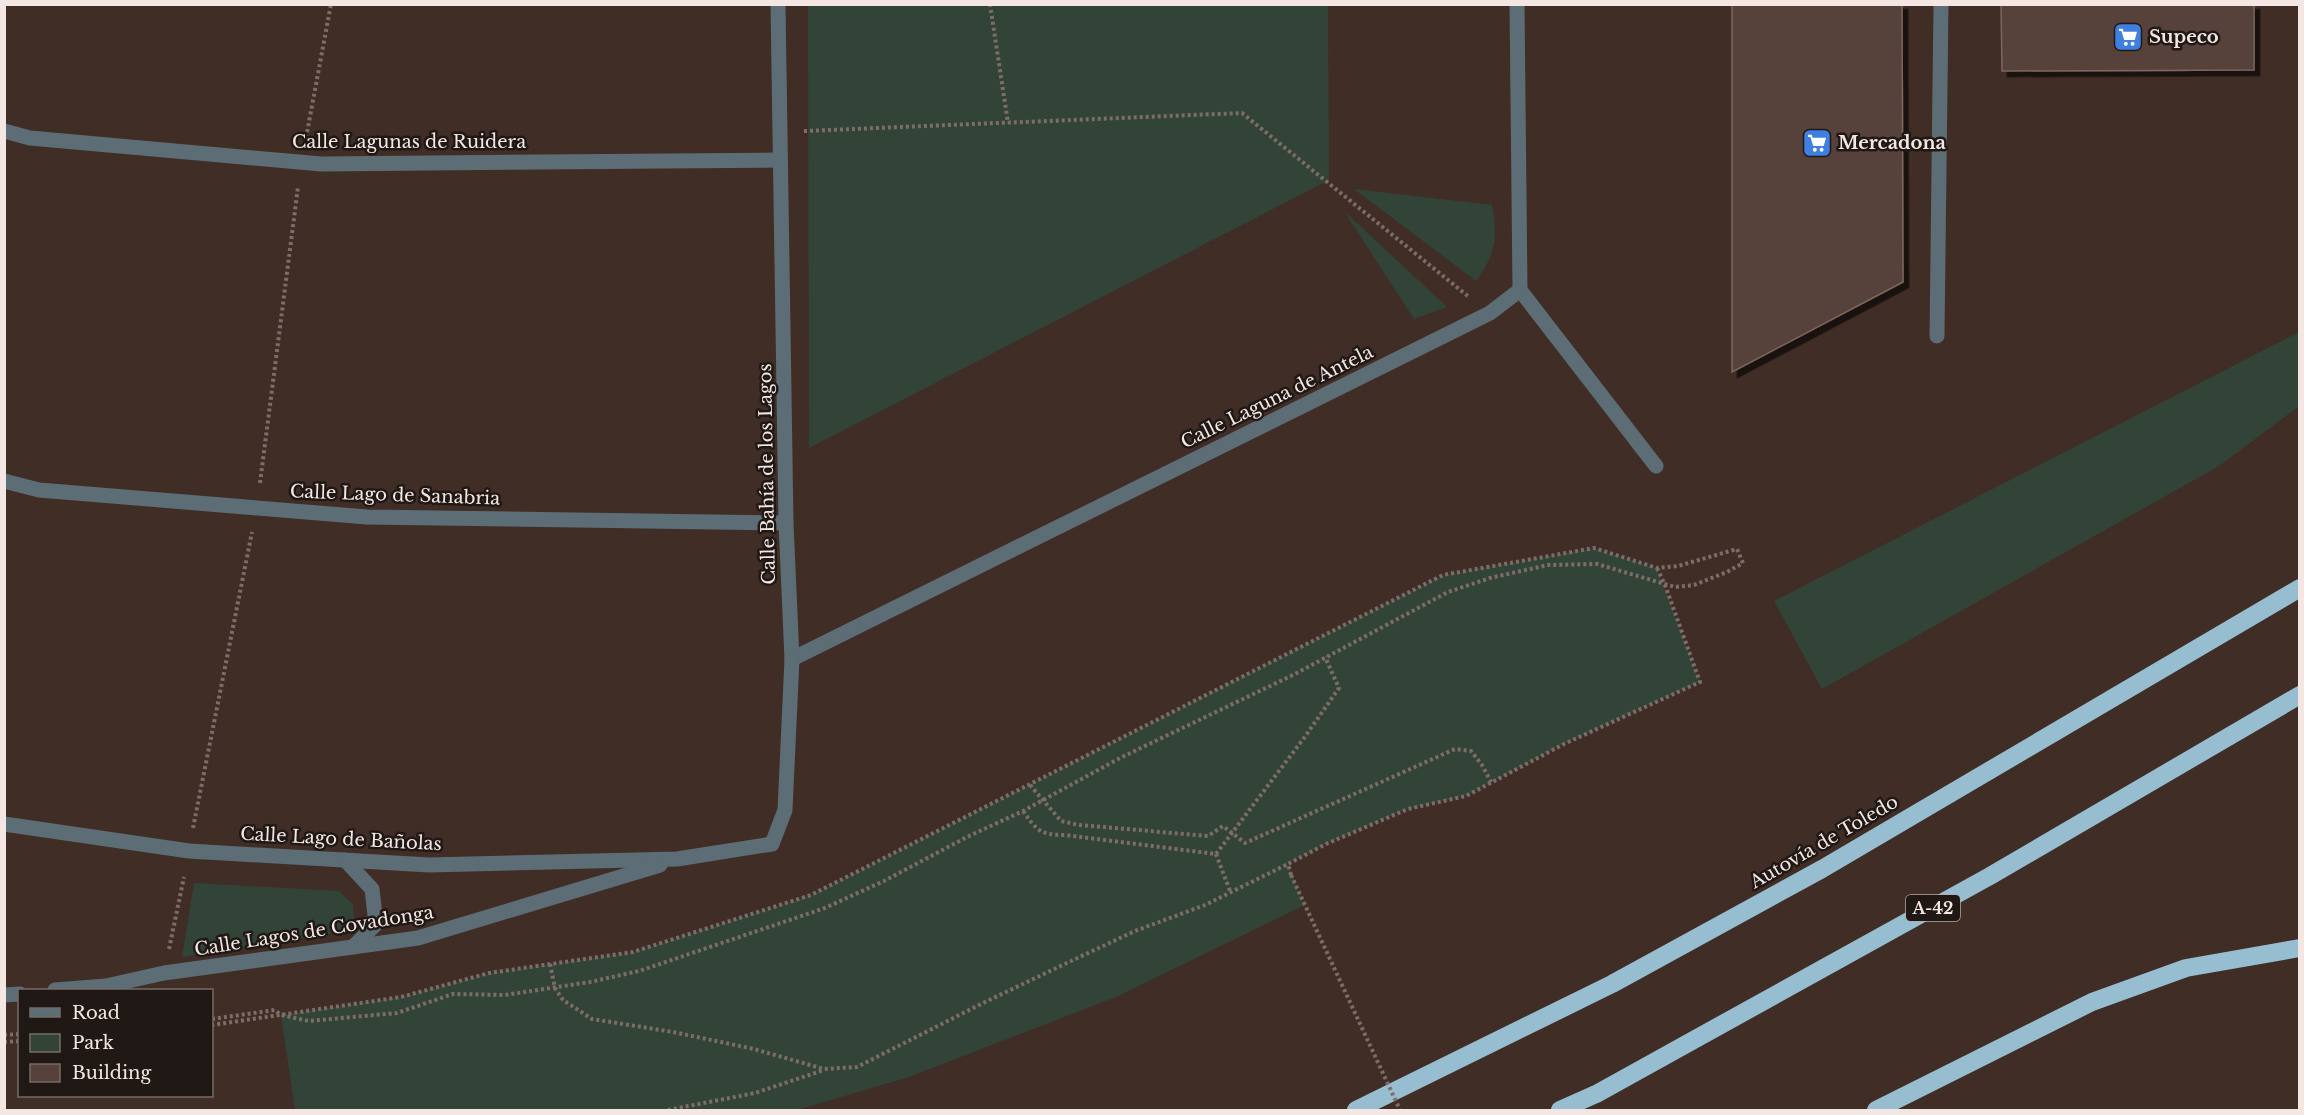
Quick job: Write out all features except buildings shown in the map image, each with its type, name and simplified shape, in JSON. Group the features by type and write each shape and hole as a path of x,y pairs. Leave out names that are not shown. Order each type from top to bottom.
{"highway":[{"path":"2292,592 2300,573"},
{"name":"Autovía de Toledo","path":"1356,1110 1612,984 1812,874 2292,592"},
{"name":"A-42","path":"1560,1110 1596,1094 1990,876 2300,695"},
{"path":"1876,1110 2092,1002 2186,968 2300,948"}],"street":[{"name":"Calle Bahía de los Lagos","path":"677,859 771,844 785,810 792,659 786,523 778,4"},
{"path":"1518,4 1520,290 1656,466"},
{"path":"1937,336 1941,4"},
{"name":"Calle Lagunas de Ruidera","path":"4,131 30,138 321,164 780,160"},
{"name":"Calle Laguna de Antela","path":"792,659 1490,313 1520,290"},
{"name":"Calle Lago de Sanabria","path":"4,481 39,490 367,517 786,523"},
{"name":"Calle Lago de Bañolas","path":"4,824 189,851 429,865 677,859"},
{"name":"Calle Lagos de Covadonga","path":"68,989 106,986 164,973 418,938 677,859"},
{"path":"345,860 372,890 376,924 353,947"}],"path":[{"path":"990,4 1008,123"},
{"path":"779,132 1242,113 1490,313"},
{"path":"213,1019 275,1010 281,1015 309,1021 397,1013 453,994 505,995 555,988 639,971 825,908 884,881 967,837 1023,812 1120,758 1293,675 1448,592 1490,579 1548,566 1597,564 1675,587 1694,585 1743,563 1737,549 1678,566 1657,568 1594,548 1443,575 811,895 633,952 489,973 401,997 281,1015 213,1025"},
{"path":"668,1110 755,1093 824,1070 857,1067 1069,962 1136,931 1205,905 1326,844 1408,808 1466,796 1564,744 1700,682 1657,568"},
{"path":"1216,854 1339,688 1325,657"},
{"path":"1030,785 1061,821 1079,825 1208,836 1223,826 1245,843 1455,749 1471,751 1491,782"},
{"path":"1023,812 1046,835 1065,835 1216,854"},
{"path":"1216,854 1230,891"},
{"path":"1288,864 1291,875 1400,1110"},
{"path":"550,964 555,988 563,1000 592,1019 673,1032 754,1049 824,1070"}],"green space":[{"path":"808,5 1328,5 1329,180 809,448"},
{"path":"1354,189 1492,205 1495,227 1494,245 1488,262 1476,281"},
{"path":"1344,211 1447,307 1414,319"},
{"path":"2299,332 2299,406 2219,466 1822,689 1774,601"},
{"path":"1594,548 1657,568 1700,682 1564,744 1466,796 1408,809 1326,844 1288,864 1305,905 1116,997 909,1077 797,1110 295,1110 281,1015 401,997 489,973 633,952 811,895 1443,575"},
{"path":"194,883 339,891 353,905 354,919 345,931 182,957"}],"place":[{"name":"Supeco","path":"2128,37"},
{"name":"Mercadona","path":"1817,143"}]}
